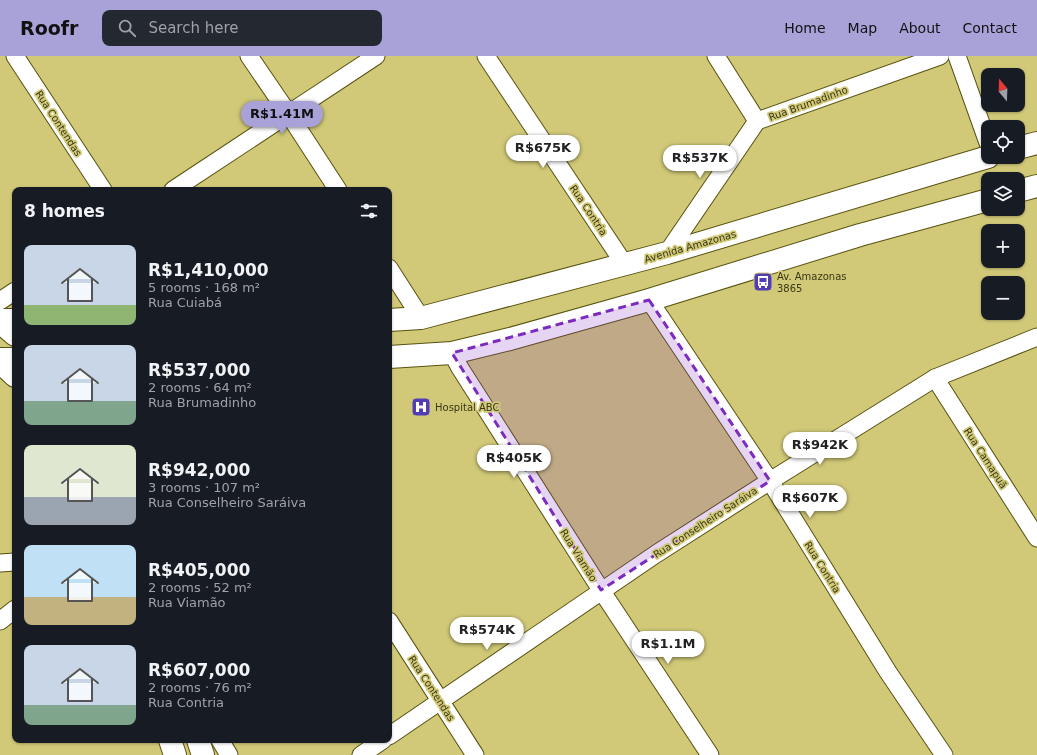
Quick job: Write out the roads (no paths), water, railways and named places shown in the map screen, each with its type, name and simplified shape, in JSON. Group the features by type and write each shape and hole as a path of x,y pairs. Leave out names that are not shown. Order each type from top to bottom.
{"main road":[{"path":"1025,146 1037,143"},
{"name":"Avenida Amazonas","path":"392,320 421,318 625,265 981,159"},
{"path":"1025,189 1037,186"},
{"path":"392,357 452,353 510,339 649,300 860,235 981,202"},
{"path":"0,321 12,320"},
{"path":"0,321 12,332"},
{"path":"0,359 12,359"},
{"path":"0,362 12,373"},
{"path":"171,743 175,755"},
{"path":"199,743 203,755"}],"street":[{"name":"Rua Contendas","path":"14,56 101,187"},
{"path":"249,56 336,187"},
{"path":"177,187 376,56"},
{"name":"Rua Contria","path":"486,56 625,265"},
{"path":"716,56 757,121"},
{"name":"Rua Brumadinho","path":"668,253 757,121 940,56"},
{"path":"957,56 981,123"},
{"path":"392,273 421,318"},
{"path":"0,301 12,293"},
{"name":"Rua Contria","path":"649,300 770,481 888,672 944,755"},
{"name":"Rua Conselheiro Saráiva","path":"392,734 601,590 934,378 1037,337"},
{"name":"Rua Viamão","path":"452,353 464,375 601,590 710,755"},
{"name":"Rua Camapuã","path":"934,378 1037,538"},
{"path":"0,621 12,612"},
{"name":"Rua Contendas","path":"392,626 475,755"},
{"path":"222,743 229,755"},
{"path":"361,755 379,743"}],"place":[{"name":"Av. Amazonas 3865","path":"763,282"},
{"name":"Hospital ABC","path":"421,407"}]}
